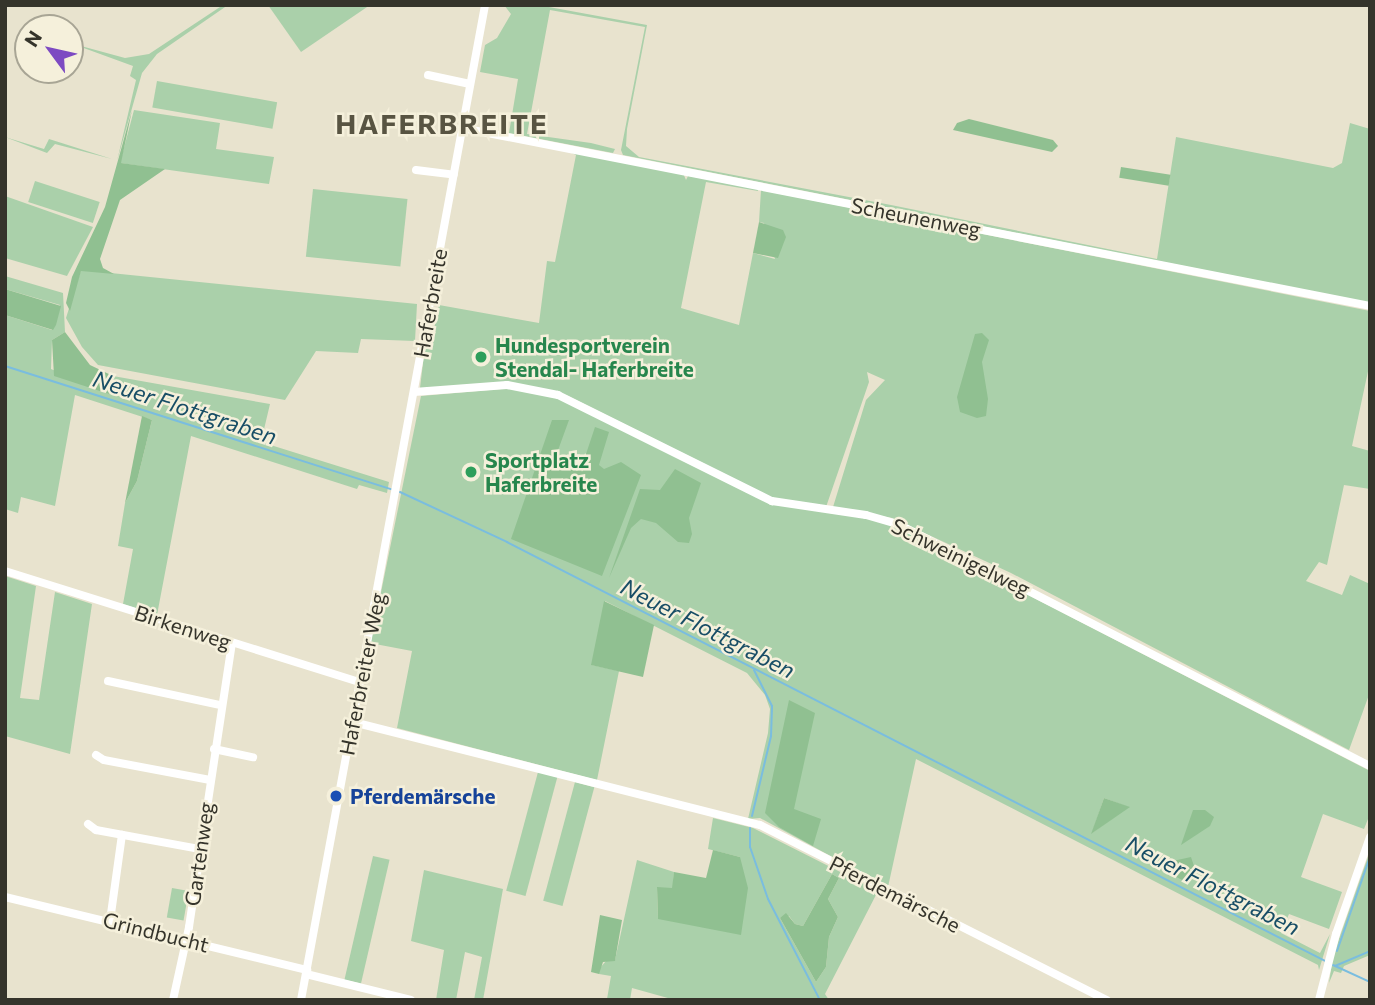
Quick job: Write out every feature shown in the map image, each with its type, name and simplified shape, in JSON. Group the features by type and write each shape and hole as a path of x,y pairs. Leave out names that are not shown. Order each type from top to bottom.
{"street":[{"name":"Haferbreite","path":"406,430 485,5"},
{"path":"428,75 470,84"},
{"name":"Scheunenweg","path":"462,128 1370,306"},
{"path":"416,170 454,175"},
{"name":"Schweinigelweg","path":"414,392 507,385 558,395 772,501 866,515 900,525 1370,765"},
{"name":"Haferbreiter Weg","path":"301,1000 406,430"},
{"name":"Birkenweg","path":"5,571 360,682"},
{"name":"Gartenweg","path":"173,1000 187,940 220,705 232,643"},
{"path":"108,681 220,705"},
{"name":"Pferdemärsche","path":"353,722 760,825 1107,1000"},
{"path":"214,749 253,757"},
{"path":"96,755 104,760 210,780"},
{"path":"88,824 122,835 200,849"},
{"path":"110,921 122,835"},
{"path":"1319,1000 1329,956 1370,837"},
{"name":"Grindbucht","path":"5,897 187,940 411,1000"}],"green space":[{"path":"223,5 228,5 157,54 142,73 117,161 136,80 130,76 133,66 84,47 125,58 149,54"},
{"path":"268,5 370,5 301,52"},
{"path":"504,5 538,5 647,25 627,129 626,146 639,157 1157,259 1176,137 1333,168 1342,163 1350,123 1370,129 1370,303 623,155 621,150 645,27 550,10 527,134 591,143 615,149 613,153 509,133 518,79 480,72 485,45 497,38 511,14"},
{"path":"157,81 277,102 272,129 152,108"},
{"path":"132,110 121,163 165,169 120,200 100,259 103,268 114,274 81,271 70,311 66,303 72,277 105,207"},
{"path":"134,110 220,123 216,149 274,157 269,184 120,163"},
{"path":"969,119 1053,140 1058,146 1052,152 953,130 957,123"},
{"path":"5,137 44,149 49,139 112,159 55,144 47,153"},
{"path":"570,152 683,173 686,180 688,176 757,187 758,191 706,182 681,308 739,325 753,253 775,259 764,223 759,222 761,190 1370,311 1370,362 1352,446 1370,451 1370,489 1344,485 1327,565 1319,562 1306,581 1342,595 1350,575 1370,584 1370,692 1349,750 1011,573 892,518 833,507 866,400 885,380 867,372 869,382 826,507 781,502 566,395 532,387 420,388 426,338 433,334 439,305 539,323 547,261 555,262 576,155"},
{"path":"1121,167 1170,175 1169,186 1119,178"},
{"path":"35,181 100,202 93,223 28,202"},
{"path":"313,189 407,199 400,267 306,257"},
{"path":"5,196 93,227 67,276 5,258"},
{"path":"759,222 783,230 786,237 778,258 753,253"},
{"path":"81,270 417,304 415,341 361,339 358,353 316,351 285,400 98,365 82,347 66,318"},
{"path":"5,276 63,293 65,332 52,340 51,369 109,394 113,376 270,404 261,442 389,482 387,493 359,485 357,489 191,436 157,615 123,604 133,549 118,546 125,503 137,481 152,420 75,395 55,506 21,497 18,513 5,509 5,315 52,330 60,305 5,289"},
{"path":"5,289 61,306 53,330 5,315"},
{"path":"65,332 90,365 113,376 109,394 54,376 52,340"},
{"path":"982,333 989,340 982,362 988,399 986,416 977,418 960,412 957,397 975,334"},
{"path":"512,388 562,398 768,502 871,518 902,530 1370,771 1370,814 1364,829 1323,814 1301,877 1342,892 1329,929 1289,914 1281,933 1320,953 1330,934 1319,970 1318,965 916,759 888,887 760,818 748,819 768,733 770,709 765,695 747,673 605,601 592,665 619,671 597,780 397,728 412,651 375,644 372,658 368,656 421,396","holes":["1104,798 1128,807 1092,833"]},
{"path":"142,416 152,420 137,481 125,503"},
{"path":"552,420 569,420 553,464 581,469 595,427 609,432 599,465 604,469 621,462 641,475 602,576 511,539"},
{"path":"675,469 701,483 689,518 692,534 689,543 678,542 656,523 641,519 631,528 609,578 640,489 660,490"},
{"path":"5,576 36,586 20,698 39,700 55,592 92,604 70,754 5,736"},
{"path":"604,601 654,625 643,677 591,665"},
{"path":"789,700 815,713 794,809 821,819 813,846 779,827 765,813"},
{"path":"538,772 557,777 525,896 506,891"},
{"path":"575,782 594,787 562,906 543,901"},
{"path":"1104,798 1130,807 1091,834"},
{"path":"1193,810 1205,810 1214,817 1210,826 1181,845"},
{"path":"713,818 753,828 878,891 825,994 829,1000 675,1000 632,988 630,1000 607,999 611,976 599,974 599,969 607,960 615,960 637,860 674,872 673,889 657,888 658,919 740,857 708,849","holes":["832,874 839,878 828,899 838,917 829,937 826,967 816,982 780,918 789,916 795,924 803,926"]},
{"path":"713,850 740,857 748,888 741,935 658,919 657,887 672,888 674,872 706,878"},
{"path":"1370,851 1370,955 1344,966 1341,973 1334,971 1329,983 1333,956"},
{"path":"373,856 390,860 361,984 344,980"},
{"path":"1191,857 1195,869 1188,883 1161,869 1159,864"},
{"path":"424,870 503,889 483,1000 474,1000 482,957 465,952 456,1000 436,1000 444,950 411,941"},
{"path":"832,874 839,878 828,899 838,917 829,937 826,967 816,982 780,918 786,913 795,924 803,926"},
{"path":"172,888 189,891 184,920 167,918"},
{"path":"600,915 622,920 615,961 603,962 599,974 591,972"}],"waterway":[{"name":"Neuer Flottgraben","path":"5,366 391,489"},
{"name":"Neuer Flottgraben","path":"400,492 507,542 1325,961"},
{"path":"752,816 771,736 772,706 754,670"},
{"path":"750,828 750,847 768,899 820,1000"},
{"path":"1337,951 1370,857"},
{"path":"1335,966 1370,951"},
{"name":"Neuer Flottgraben","path":"1333,965 1370,982"}],"place":[{"name":"Hundesportverein Stendal- Haferbreite","path":"481,357"},
{"name":"Sportplatz Haferbreite","path":"471,472"},
{"name":"Pferdemärsche","path":"336,796"}],"district":[{"name":"HAFERBREITE","path":"442,123"}]}
